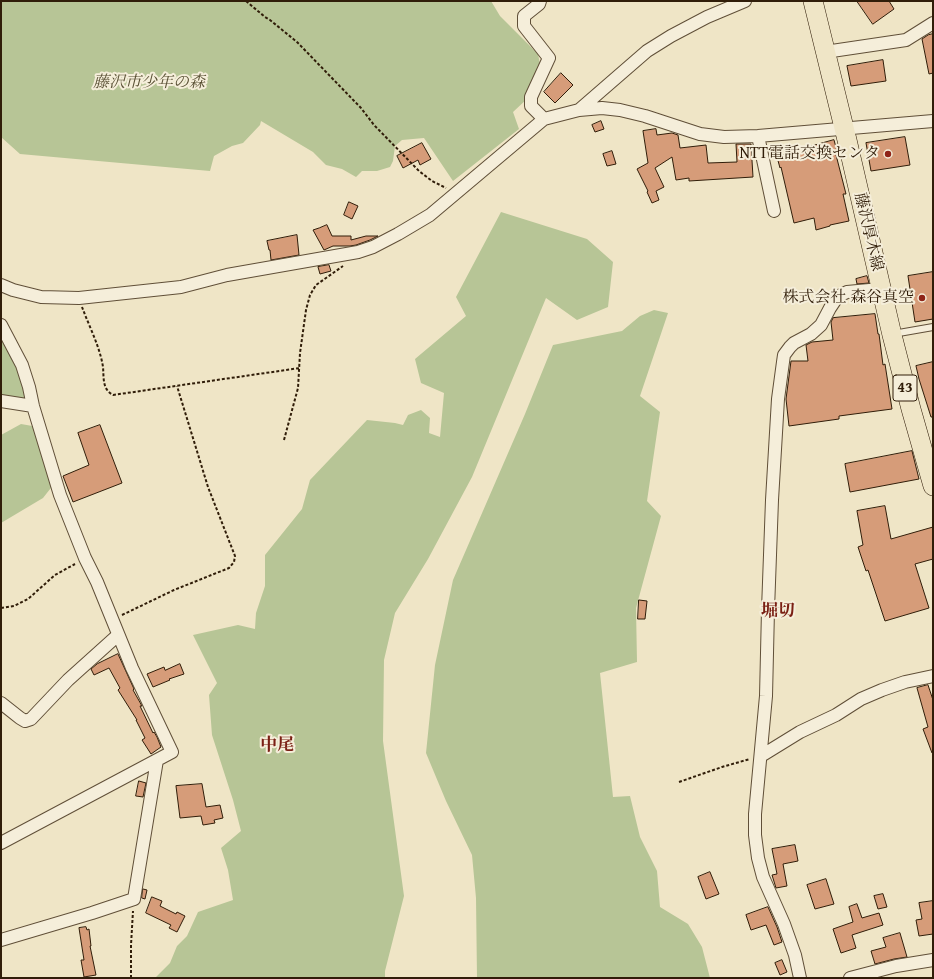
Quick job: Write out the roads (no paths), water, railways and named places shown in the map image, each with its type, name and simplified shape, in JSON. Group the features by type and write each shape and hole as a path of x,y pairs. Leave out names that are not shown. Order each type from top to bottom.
{"main road":[{"name":"藤沢厚木線","path":"813,1 892,335 933,486"}],"street":[{"path":"540,1 539,4 524,16 524,26 549,58 531,97 531,106 544,120"},
{"path":"579,110 648,51 671,36 707,17 746,1"},
{"path":"825,52 906,40 933,23"},
{"path":"1,286 41,297 79,298 180,287 227,275 358,252 373,247 430,216 544,120 579,110 602,108 620,110 645,116 700,134 724,137 758,136 933,122"},
{"path":"758,136 774,211"},
{"path":"800,978 795,955 784,924 763,877 758,858 755,835 755,814 766,696 772,500 778,399 784,355 790,347 794,343 811,334 821,325 836,299 841,295 847,292 881,289"},
{"path":"1,325 22,365 29,387 32,406 60,495 85,558 97,582 118,635 150,707 172,752 1,844"},
{"path":"1,401 32,406"},
{"path":"1,702 25,721 31,719 68,680 118,635"},
{"path":"761,756 800,732 836,715 861,699 905,682 933,678"},
{"path":"1,940 134,900 157,760"},
{"path":"850,978 896,966 933,960"}],"lane":[{"path":"892,335 933,327"}],"place":[{"name":"NTT電話交換センタ","path":"888,154"},
{"name":"株式会社 森谷真空","path":"922,298"}],"district":[{"name":"堀切","path":"778,612"},
{"name":"中尾","path":"277,746"}],"park label":[{"name":"藤沢市少年の森","path":"149,83"}]}
